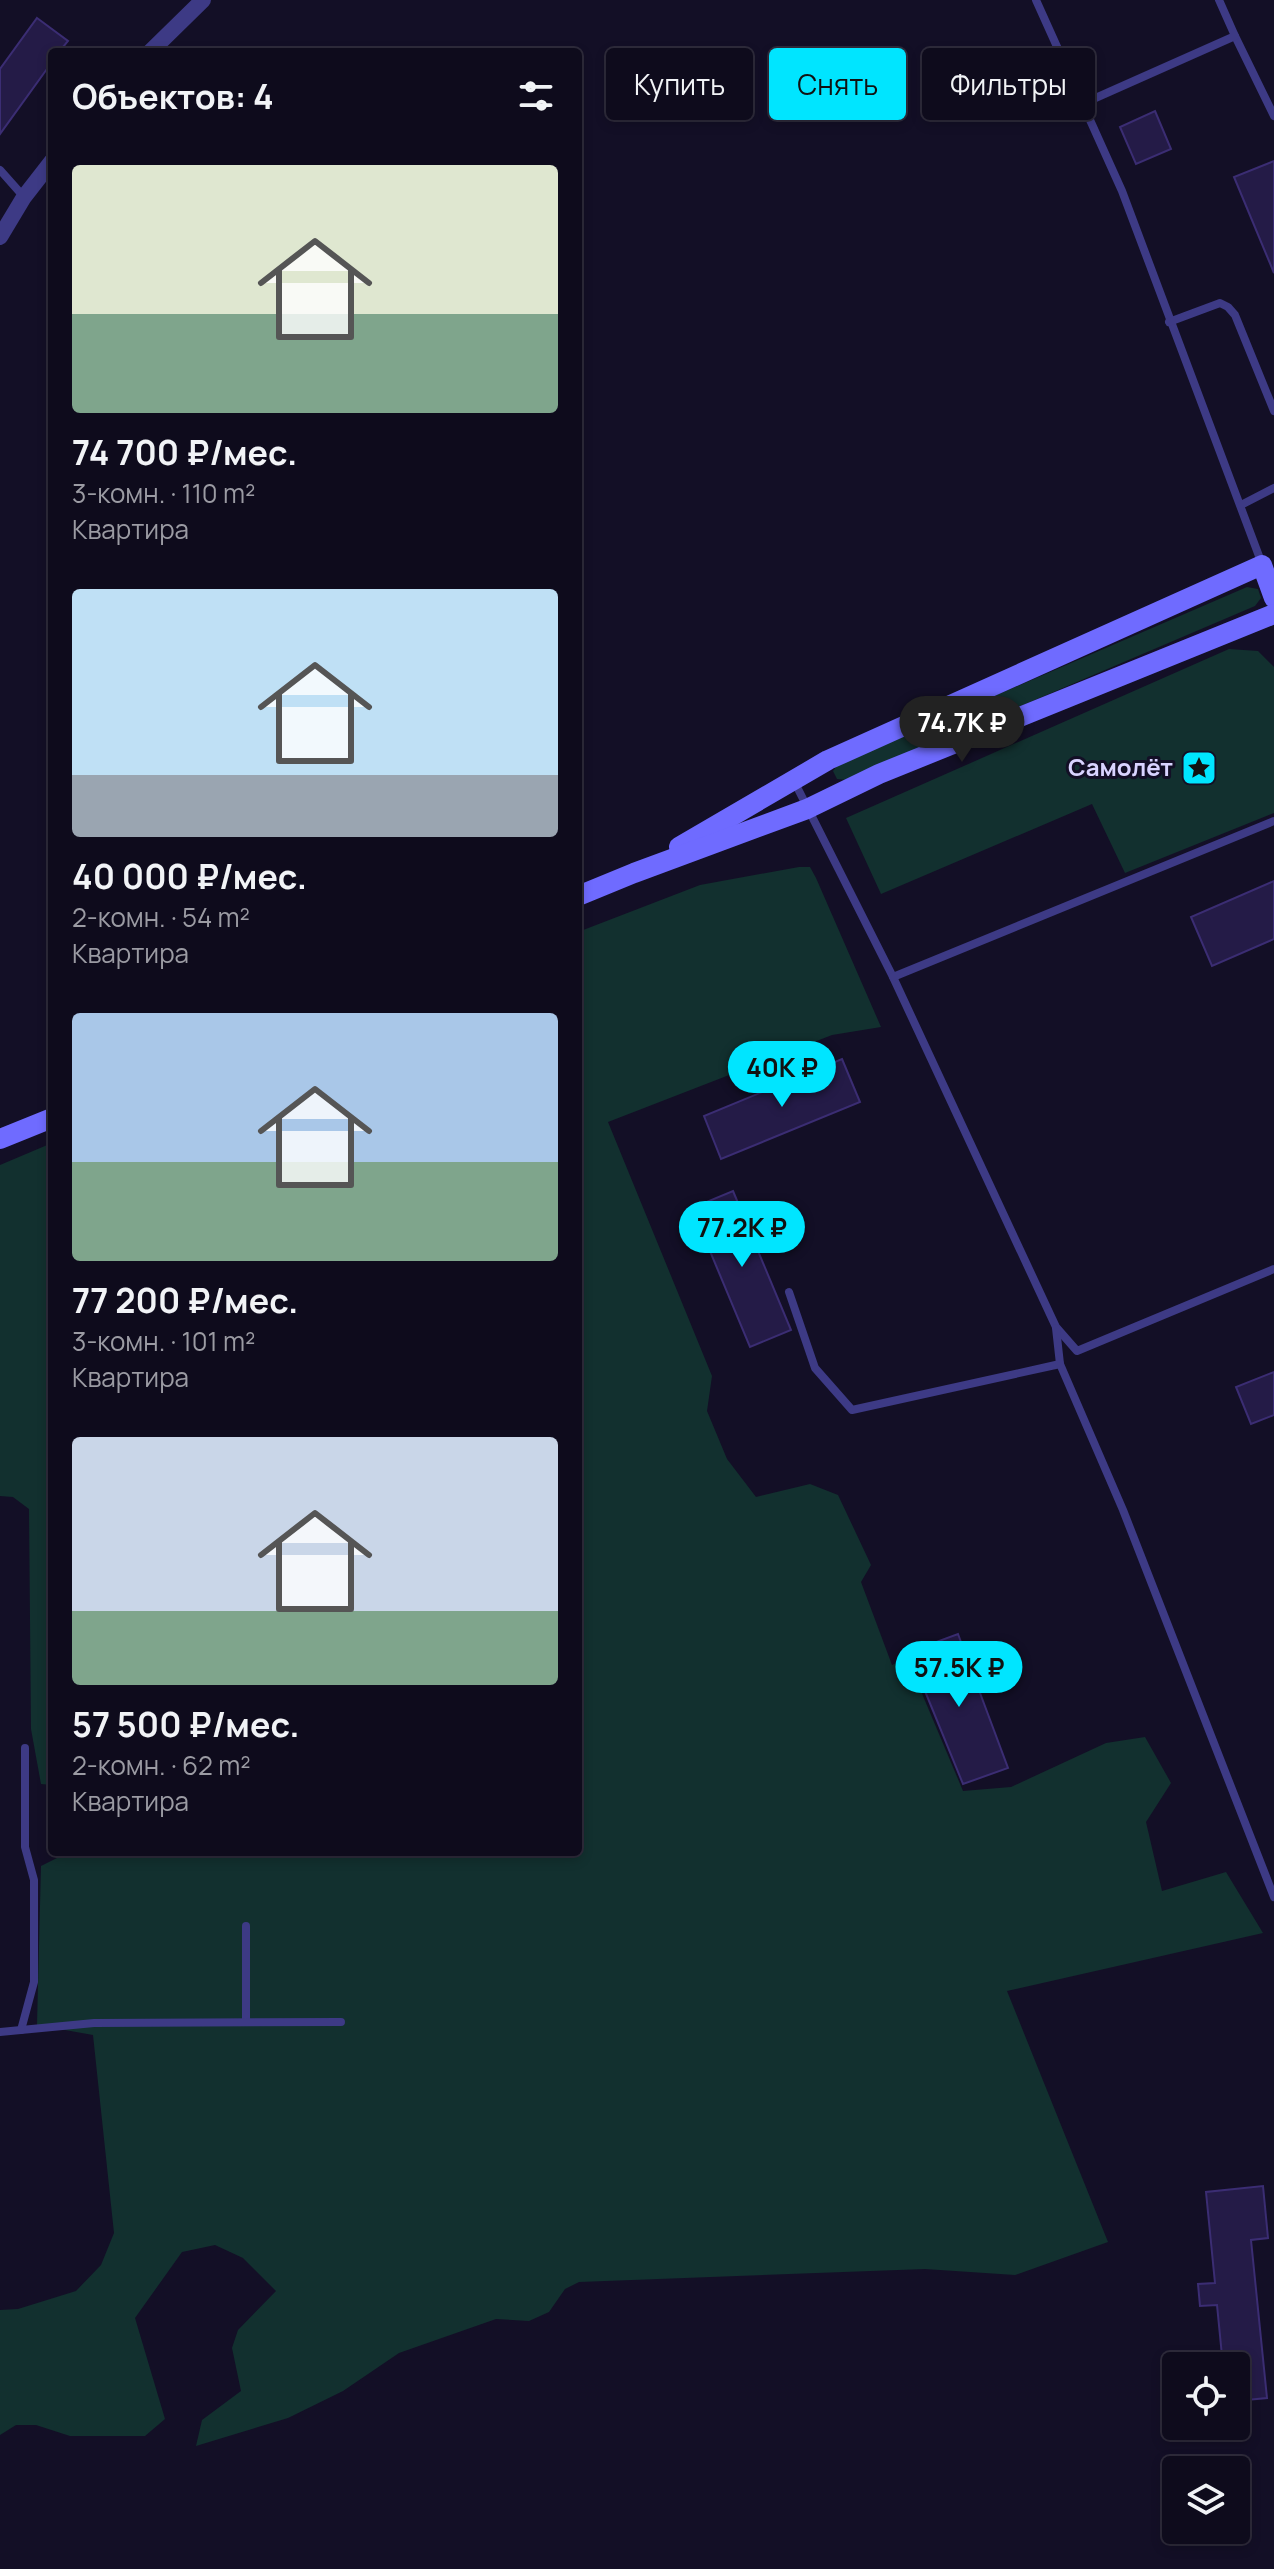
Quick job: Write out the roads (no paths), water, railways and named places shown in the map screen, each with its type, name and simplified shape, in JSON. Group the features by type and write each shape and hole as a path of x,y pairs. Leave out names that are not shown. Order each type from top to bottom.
{"street":[{"path":"154,48 203,0"},
{"path":"0,237 24,197 48,166"},
{"path":"634,873 828,760 1262,565 1274,598"},
{"path":"582,894 807,809 879,774 1274,614"},
{"path":"0,1139 48,1120"}],"lane":[{"path":"1036,0 1057,48"},
{"path":"1219,0 1270,100 1274,116"},
{"path":"1095,98 1235,36"},
{"path":"1089,120 1122,191 1262,565"},
{"path":"0,170 24,197"},
{"path":"1169,322 1220,303 1228,307 1235,315 1274,411"},
{"path":"1241,505 1274,488"},
{"path":"794,780 893,977 1056,1327 1077,1351 1274,1269"},
{"path":"893,977 1274,821"},
{"path":"789,1292 815,1368 852,1410 1060,1364"},
{"path":"1056,1327 1060,1364 1123,1510 1274,1897"},
{"path":"21,2030 34,1982 34,1880 25,1847 25,1748"},
{"path":"246,1926 246,2022"},
{"path":"1,2035 94,2023 341,2022"}],"place":[{"name":"Самолёт","path":"1199,768"}]}
